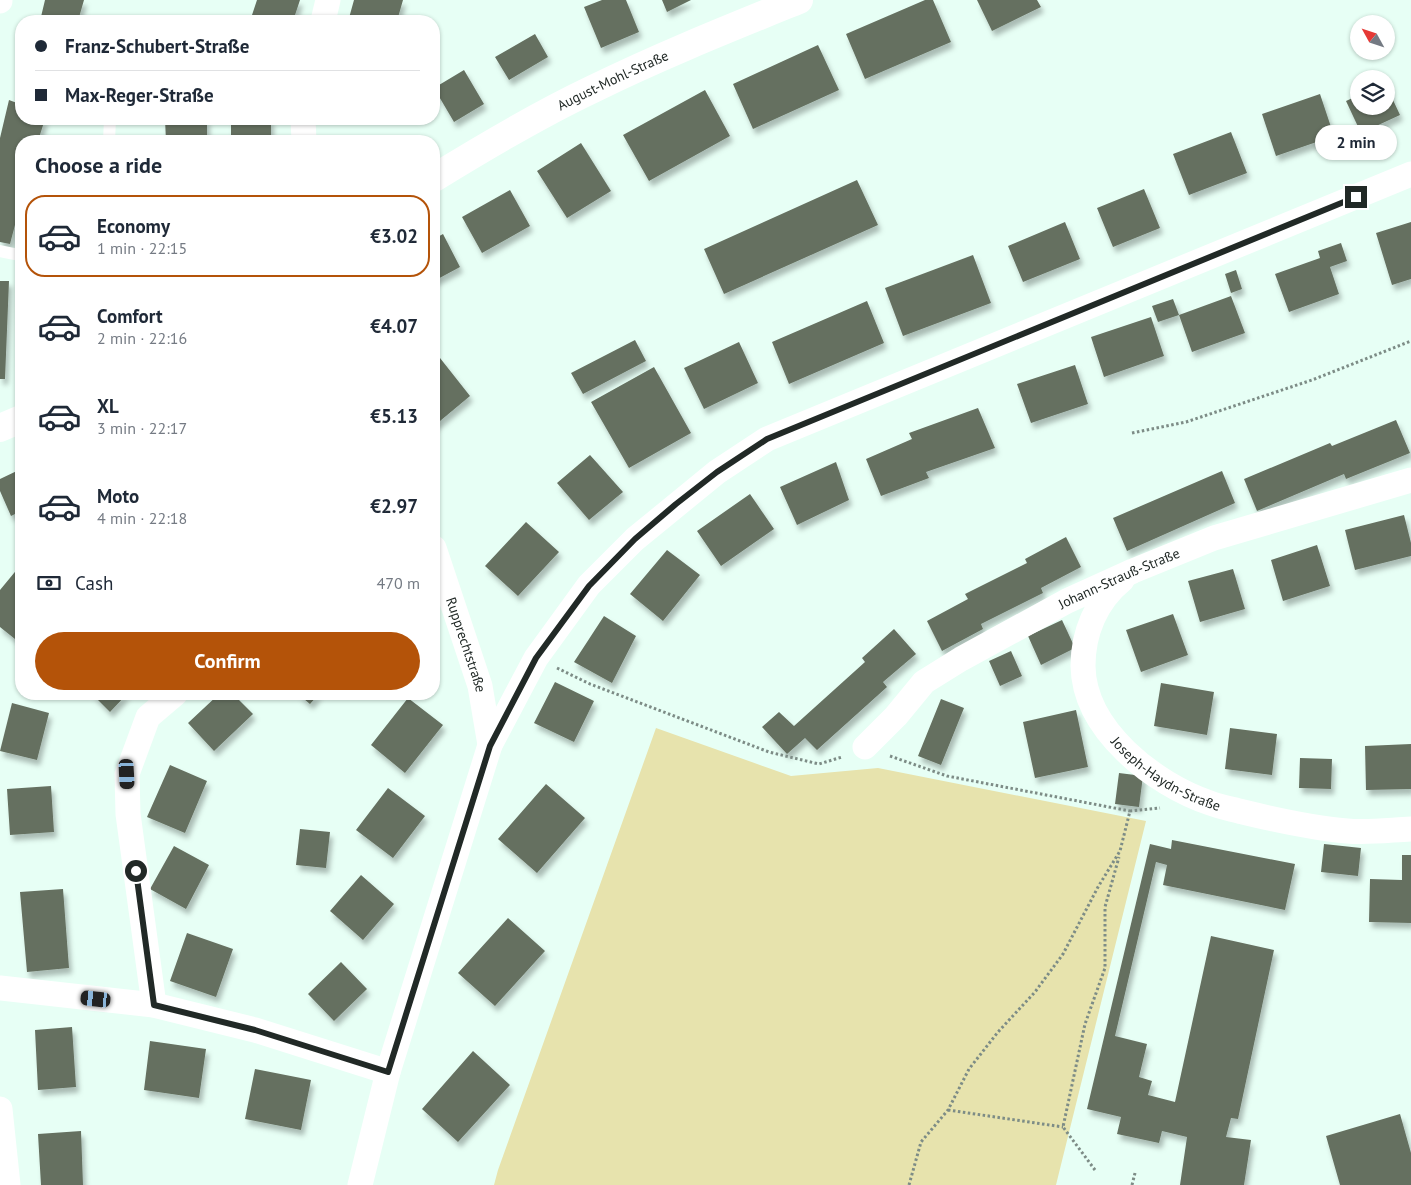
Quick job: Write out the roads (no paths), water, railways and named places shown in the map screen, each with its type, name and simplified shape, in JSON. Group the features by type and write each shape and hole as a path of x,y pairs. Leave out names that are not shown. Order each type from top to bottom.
{"main road":[{"name":"August-Mohl-Straße","path":"440,174 534,119 594,88 799,0"},
{"path":"0,428 15,422"}],"street":[{"path":"324,15 328,0"},
{"path":"360,1185 388,1072 490,746 536,658 589,586 635,539 717,472 767,439 1411,174"},
{"name":"Johann-Strauß-Straße","path":"865,747 896,716 924,682 961,659 1067,601 1133,571 1214,538 1411,480"},
{"name":"Rupprechtstraße","path":"440,569 480,686 490,746"},
{"name":"Joseph-Haydn-Straße","path":"1133,571 1115,585 1103,598 1086,635 1083,658 1084,679 1088,699 1105,729 1123,749 1147,769 1170,784 1210,804 1270,818 1348,832 1411,829"},
{"path":"154,1005 128,814 127,774 148,717 168,700"},
{"path":"0,988 154,1005 255,1030 388,1072"},
{"path":"0,1109 8,1185"}],"lane":[{"path":"0,251 15,254"}]}
